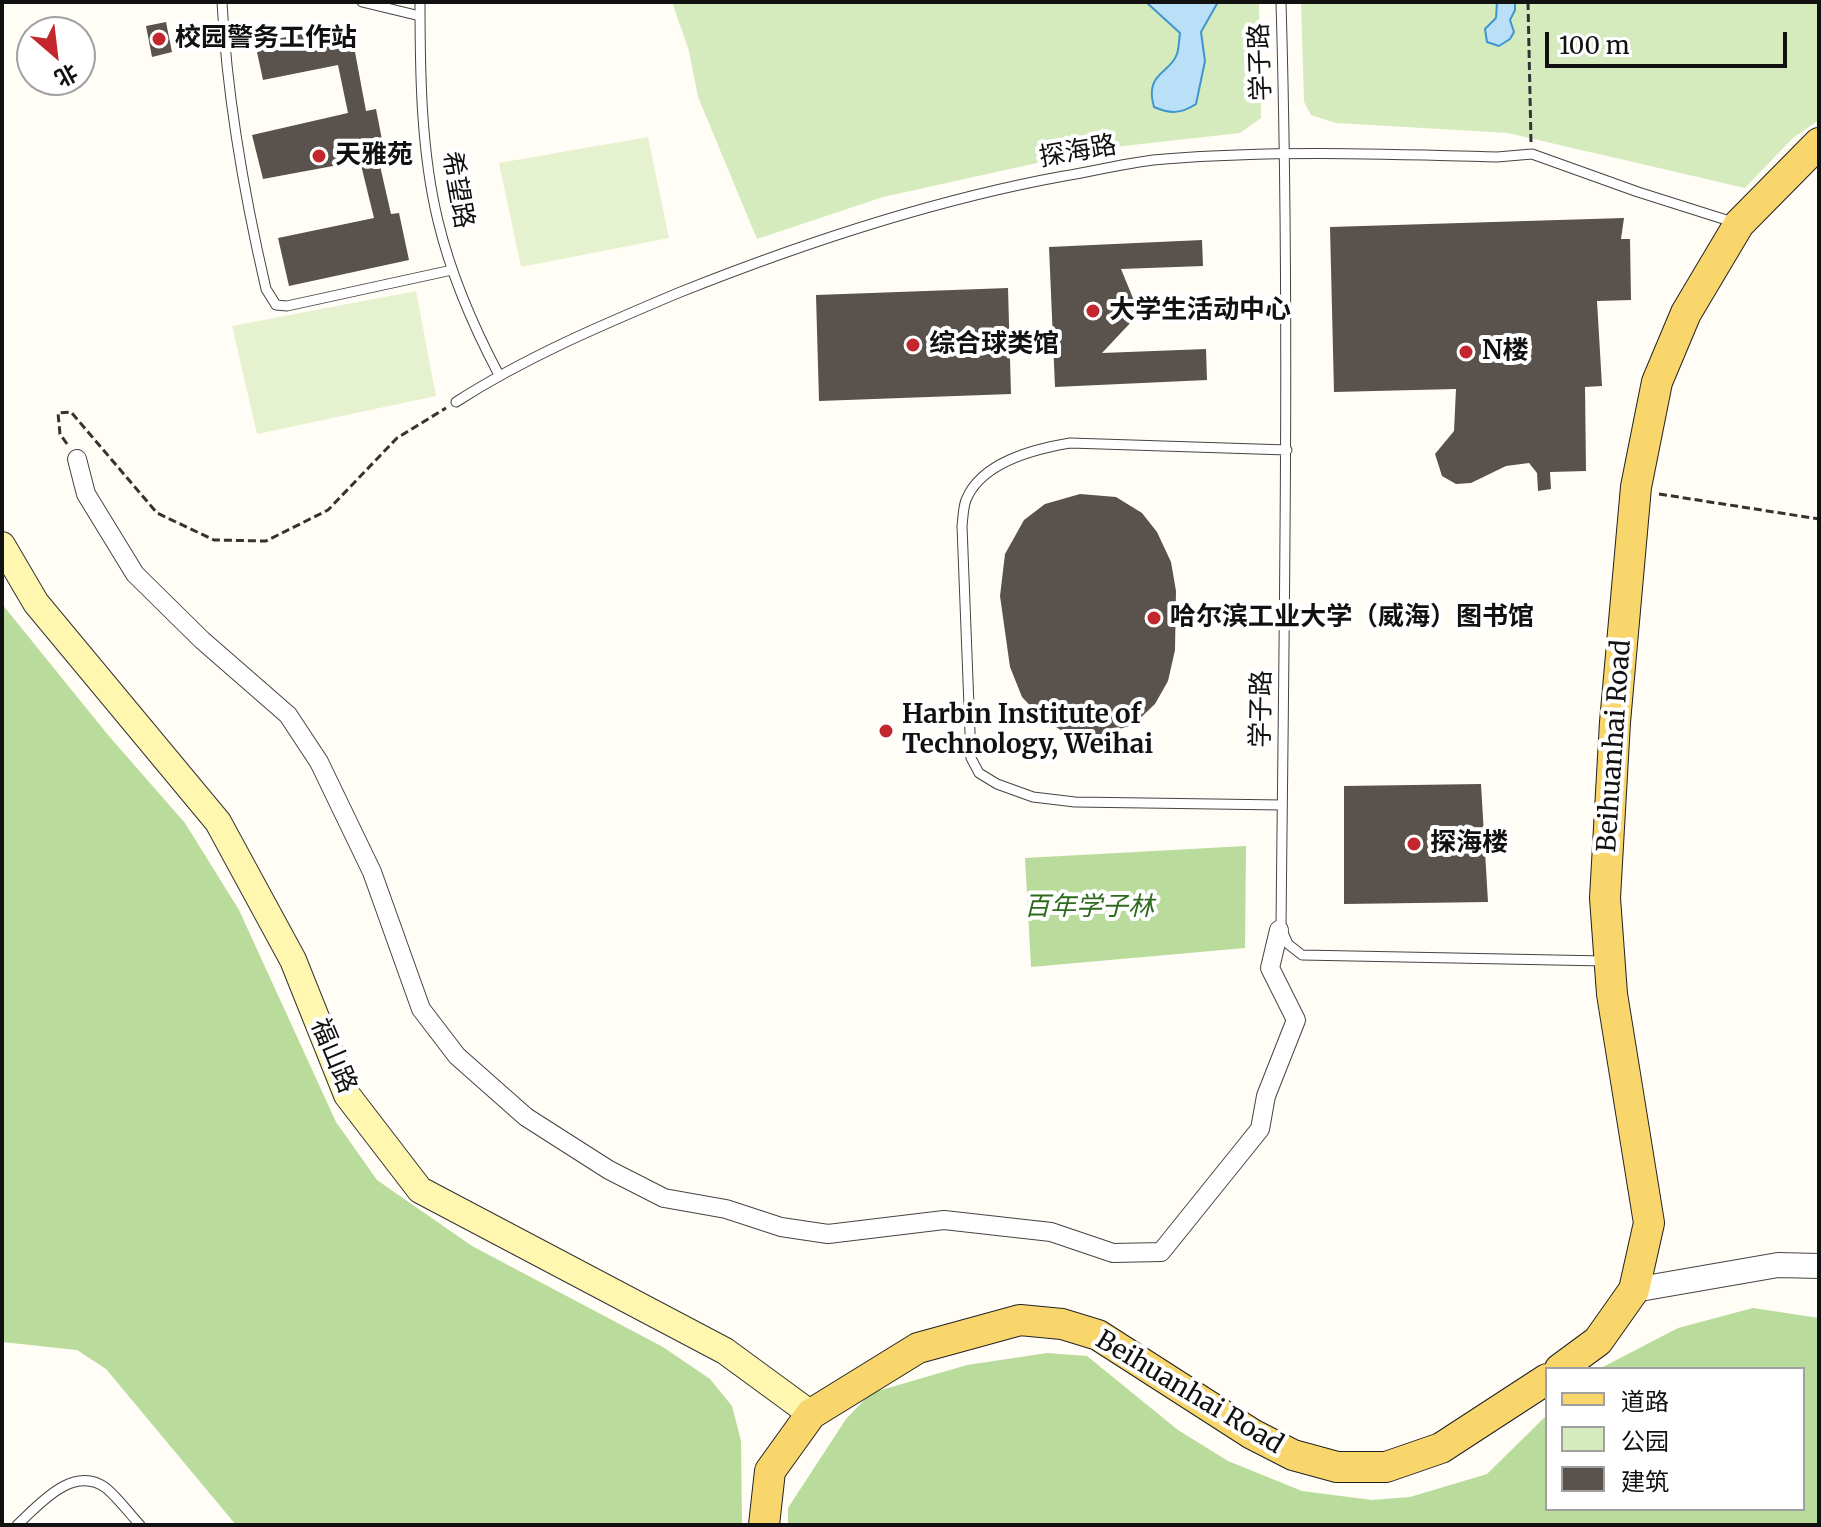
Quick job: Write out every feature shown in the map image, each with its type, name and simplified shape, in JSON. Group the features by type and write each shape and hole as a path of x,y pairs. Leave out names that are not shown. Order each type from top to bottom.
{"main road":[{"name":"Beihuanhai Road","path":"1563,1367 1598,1341 1634,1290 1649,1223 1612,994 1605,898 1615,722 1636,487 1657,382 1686,313 1739,224 1819,143"},
{"name":"福山路","path":"2,545 36,603 218,822 293,960 347,1095 420,1190 725,1351 811,1414"},
{"name":"Beihuanhai Road","path":"764,1525 770,1471 811,1414 918,1348 1020,1320 1062,1324 1098,1335 1252,1434 1293,1455 1337,1467 1386,1467 1441,1448 1545,1380"}],"street":[{"path":"77,459 86,494 135,574 202,640 288,715 319,762 372,872 421,1009 457,1056 526,1117 609,1170 664,1198 726,1209 781,1227 828,1234 955,1220 1051,1232 1113,1253 1161,1252 1260,1129 1266,1096 1296,1020 1270,968 1279,930"},
{"path":"1634,1290 1778,1265 1819,1266"}],"lane":[{"path":"222,2 240,166 266,289 276,305 287,306 452,270"},
{"path":"362,2 420,16"},
{"name":"希望路","path":"420,2 420,59 428,166 438,221 452,270 479,337 499,375"},
{"name":"学子路","path":"1281,2 1287,450 1281,928 1288,944 1302,955 1610,961"},
{"name":"探海路","path":"456,402 499,375 602,324 753,263 874,223 1001,188 1162,159 1284,152 1497,157 1532,154 1739,224"},
{"path":"1282,805 1061,800 1033,797 997,784 979,773 971,758 962,526 965,502 974,486 1013,458 1043,447 1070,443 1287,450"},
{"path":"17,1525 47,1497 68,1483 88,1479 106,1488 140,1525"}],"path":[{"path":"1528,2 1532,154"},
{"path":"77,459 60,434 58,413 71,412 157,513 214,540 266,541 328,510 397,438 456,402"},
{"path":"1636,487 1671,497 1819,519"}],"green space":[{"path":"672,2 1259,2 1261,118 1240,133 1105,148 883,197 757,239 698,97 689,51"},
{"path":"1301,2 1819,2 1819,120 1793,138 1745,188 1508,133 1336,123 1311,115 1304,102"},
{"path":"648,137 669,238 521,267 499,163"},
{"path":"416,291 436,396 257,434 232,326"},
{"path":"2,604 108,735 185,823 239,910 336,1122 377,1180 472,1246 663,1347 710,1379 732,1406 741,1441 742,1525 236,1525 106,1369 77,1350 2,1342"},
{"name":"百年学子林","path":"1246,846 1245,948 1031,967 1025,858"},
{"path":"1753,1308 1819,1318 1819,1525 788,1525 788,1508 846,1419 871,1393 967,1365 1047,1353 1087,1356 1178,1430 1228,1461 1302,1491 1372,1500 1410,1497 1487,1474 1545,1417 1545,1511 1805,1511 1805,1367 1603,1367 1678,1328"}],"water":[{"path":"1146,2 1218,2 1201,32 1205,61 1196,104 1185,110 1170,112 1154,107 1152,87 1159,75 1174,61 1180,33"},
{"path":"1497,2 1515,2 1510,20 1514,32 1499,46 1487,42 1485,29 1496,18"}],"building":[{"name":"校园警务工作站","path":"166,22 172,52 152,57 146,26"},
{"name":"天雅苑","path":"350,25 366,111 376,109 385,155 378,157 391,214 399,213 409,260 289,286 278,238 374,218 360,161 263,179 252,135 348,113 338,65 263,80 255,43"},
{"name":"N楼","path":"1624,218 1621,239 1630,239 1631,300 1597,301 1602,386 1585,387 1586,471 1550,472 1551,489 1538,491 1537,473 1529,463 1506,466 1471,483 1456,484 1442,476 1435,454 1454,431 1456,389 1334,392 1330,227"},
{"name":"大学生活动中心","path":"1202,240 1203,266 1121,269 1135,303 1134,319 1102,353 1206,349 1207,380 1055,387 1049,247"},
{"name":"综合球类馆","path":"1008,288 1011,394 819,401 816,295"},
{"path":"1080,494 1116,497 1142,513 1157,532 1171,562 1176,591 1175,650 1168,681 1155,704 1133,725 1098,735 1065,733 1040,716 1022,697 1010,667 1000,596 1005,554 1024,520 1045,504"},
{"name":"探海楼","path":"1481,784 1488,902 1344,904 1344,786"}],"place":[{"name":"校园警务工作站","path":"159,39"},
{"name":"天雅苑","path":"319,156"},
{"name":"大学生活动中心","path":"1093,311"},
{"name":"综合球类馆","path":"913,345"},
{"name":"N楼","path":"1466,352"},
{"name":"哈尔滨工业大学（威海）图书馆","path":"1154,618"},
{"name":"Harbin Institute of Technology, Weihai","path":"886,731"},
{"name":"探海楼","path":"1414,844"}]}
